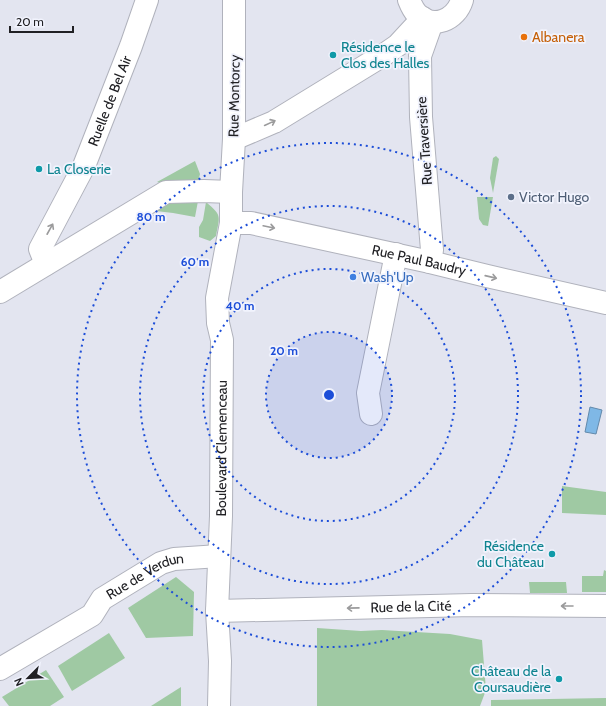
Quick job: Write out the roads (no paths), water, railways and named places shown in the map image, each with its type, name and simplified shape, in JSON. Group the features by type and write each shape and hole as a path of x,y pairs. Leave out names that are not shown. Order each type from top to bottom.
{"street":[{"name":"Ruelle de Bel Air","path":"46,264 40,249 84,166 131,46 147,0"},
{"name":"Rue Montorcy","path":"230,192 234,139 234,0"},
{"path":"409,0 416,14 427,20 441,21 456,13 462,0"},
{"path":"234,139 274,122 386,54 427,20"},
{"name":"Rue Traversière","path":"427,20 420,56 421,117 432,250 430,262"},
{"path":"0,292 166,192 230,192"},
{"name":"Boulevard Clemenceau","path":"220,706 220,660 217,610 221,516 222,340 218,323 217,298 231,223 230,192"},
{"name":"Rue Paul Baudry","path":"231,223 251,223 396,254 606,303"},
{"path":"371,414 368,393 396,254"},
{"name":"Rue de Verdun","path":"0,669 92,614 102,599 161,563 174,559 219,556"},
{"name":"Rue de la Cité","path":"217,610 472,605 606,606"}],"water":[{"path":"590,407 602,410 596,434 585,432"}],"place":[{"name":"Albanera","path":"524,37"},
{"name":"Résidence le Clos des Halles","path":"333,55"},
{"name":"La Closerie","path":"39,169"},
{"name":"Victor Hugo","path":"511,197"},
{"name":"Wash'Up","path":"353,277"},
{"name":"Résidence du Château","path":"552,554"},
{"name":"Château de la Coursaudière","path":"559,679"}]}
